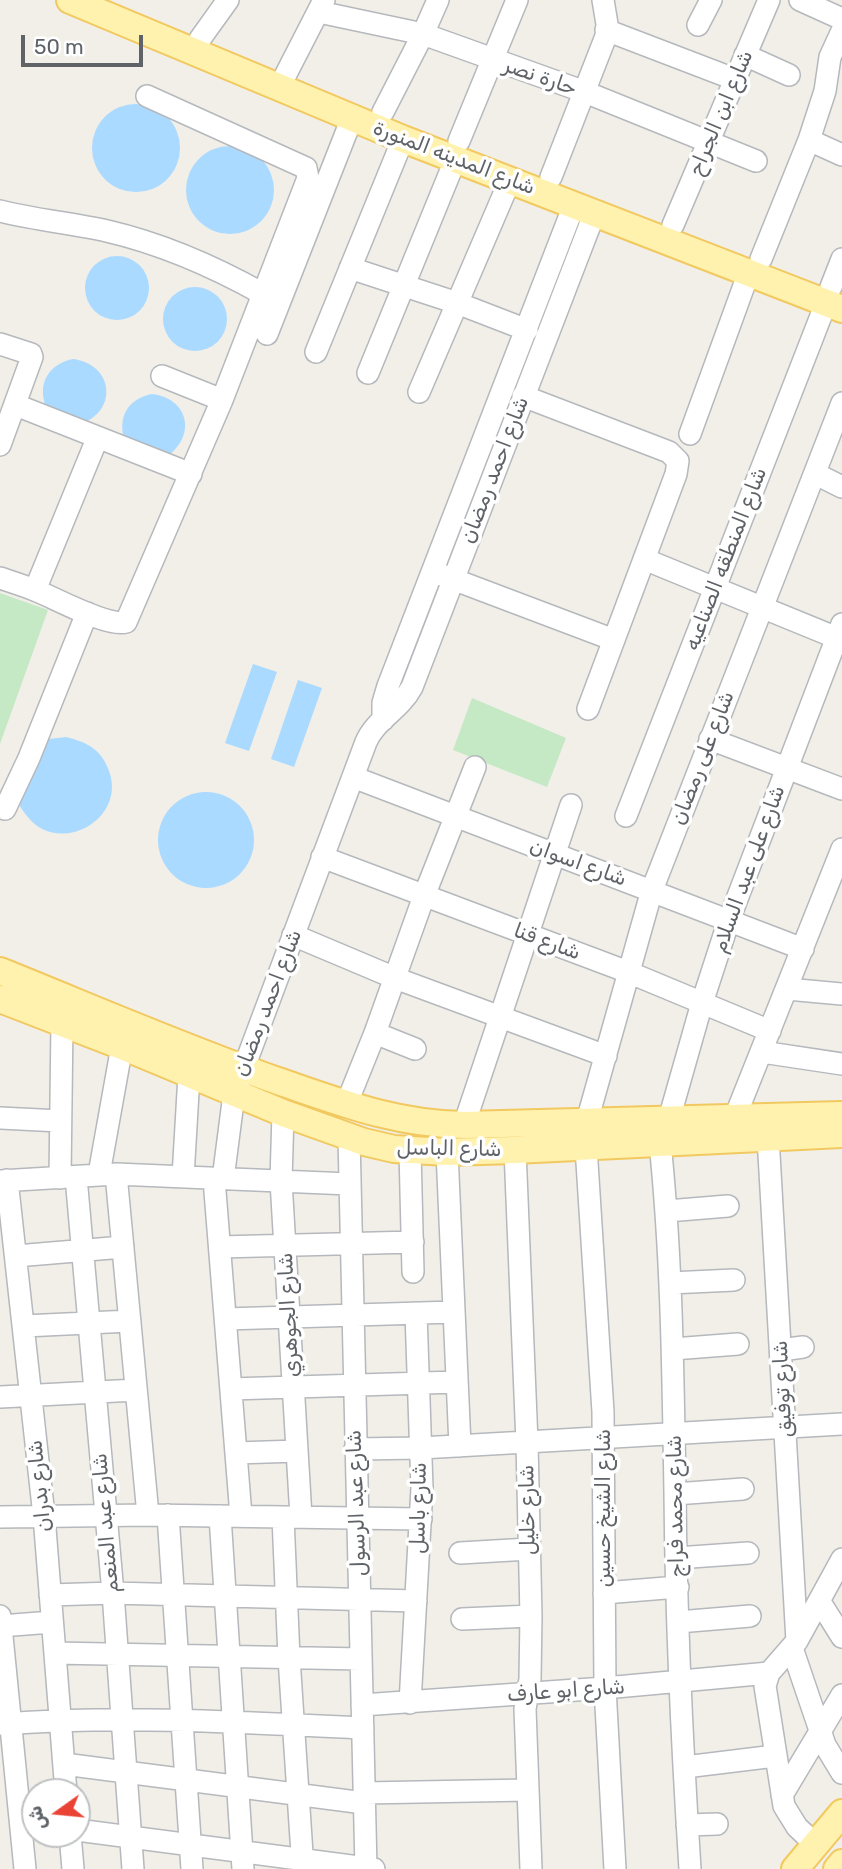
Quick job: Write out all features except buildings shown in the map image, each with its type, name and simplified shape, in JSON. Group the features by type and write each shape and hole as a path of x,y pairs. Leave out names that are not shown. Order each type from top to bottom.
{"main road":[{"name":"شارع المدينه المنورة","path":"70,0 403,139 458,150 551,177 673,225 755,266"},
{"name":"شارع المدينه المنورة","path":"116,0 200,39 383,112 510,180 755,266 835,298"},
{"name":"شارع الباسل","path":"0,971 243,1069 392,1118 428,1124 587,1134 734,1128 842,1115"},
{"name":"شارع الباسل","path":"1,1004 62,1023 233,1094 379,1146 410,1152 515,1150 587,1134"},
{"name":"شارع الباسل","path":"734,1128 768,1138 842,1134"},
{"path":"795,1869 842,1813"},
{"path":"837,1869 842,1863"}],"street":[{"path":"200,39 228,0"},
{"path":"383,112 424,34 438,0"},
{"path":"368,373 517,0"},
{"path":"551,177 606,30 602,0"},
{"path":"698,25 711,0"},
{"name":"شارع ابن الجراح","path":"673,225 769,0"},
{"path":"800,0 842,19"},
{"path":"286,74 321,6"},
{"name":"حارة نصر","path":"321,6 424,34 585,92 756,161"},
{"path":"606,30 734,79"},
{"path":"690,434 755,266 809,140 835,66 842,31"},
{"path":"745,55 789,75"},
{"path":"0,578 36,590 87,613 119,623 126,622 222,400 308,178 306,168 147,96"},
{"path":"267,334 352,118"},
{"path":"316,352 403,139"},
{"path":"809,140 842,155"},
{"path":"419,392 510,180"},
{"name":"شارع احمد رمضان","path":"383,720 385,695 527,330 584,208"},
{"name":"شارع احمد رمضان","path":"242,1860 225,1596 236,1453 220,1247 218,1179 233,1094 368,737 400,706 412,687 523,396 584,208"},
{"path":"0,211 149,242 213,267 263,294"},
{"name":"شارع المنطقه الصناعيه","path":"626,816 714,590 835,298 842,259"},
{"path":"350,268 403,284 527,330"},
{"path":"0,344 31,354 32,357 0,445"},
{"path":"162,376 222,400"},
{"path":"523,396 669,452 678,461 676,474 588,709"},
{"name":"شارع على رمضان","path":"587,1134 652,890 842,403"},
{"path":"16,405 191,474"},
{"path":"36,590 97,439"},
{"path":"816,474 842,487"},
{"path":"644,559 762,609 840,634"},
{"path":"433,571 614,640"},
{"path":"5,809 29,758 87,613"},
{"name":"شارع على عبد السلام","path":"665,1131 729,920 840,634"},
{"path":"710,739 842,789"},
{"path":"346,1105 475,767"},
{"name":"شارع اسوان","path":"353,777 803,949"},
{"path":"464,1125 571,806"},
{"path":"734,1128 803,949 833,895 842,849"},
{"name":"شارع قنا","path":"323,857 628,972 770,1031"},
{"path":"293,935 395,978 606,1056"},
{"path":"787,989 842,994"},
{"name":"شارع عبد المنعم","path":"62,1023 60,1121 82,1251 113,1593 134,1869"},
{"path":"375,1033 415,1049"},
{"path":"122,1046 108,1174 123,1247 136,1390 173,1595 192,1869"},
{"path":"762,1052 842,1063"},
{"path":"183,1177 189,1075"},
{"name":"شارع الجوهري","path":"283,1113 281,1181 297,1451 286,1598 302,1865"},
{"path":"0,1118 60,1121"},
{"name":"شارع محمد فراج","path":"665,1131 680,1682 690,1869"},
{"name":"شارع الشيخ حسين","path":"587,1134 603,1412 605,1688 615,1869"},
{"name":"شارع عبد الرسول","path":"349,1137 366,1869"},
{"name":"شارع توفيق","path":"768,1138 785,1427 794,1644 821,1732 832,1759 842,1773"},
{"name":"شارع خليل","path":"515,1150 531,1616 530,1679 525,1709 531,1869"},
{"path":"410,1152 413,1272"},
{"path":"447,1152 460,1446"},
{"path":"4,1181 108,1174 349,1184"},
{"name":"شارع بدران","path":"4,1181 16,1256 10,1298 23,1326 44,1516 65,1778"},
{"path":"667,1211 728,1206"},
{"path":"220,1247 413,1241"},
{"path":"16,1256 123,1247"},
{"path":"670,1283 734,1279"},
{"path":"226,1319 453,1311"},
{"name":"شارع باسل","path":"410,1703 421,1519 416,1313"},
{"path":"23,1326 130,1321"},
{"path":"673,1349 738,1344"},
{"path":"781,1350 803,1347"},
{"path":"231,1389 456,1382"},
{"path":"0,1397 136,1390"},
{"path":"355,1450 527,1443 842,1424"},
{"path":"236,1453 297,1451"},
{"path":"675,1494 743,1489"},
{"path":"0,1517 158,1515 421,1519"},
{"path":"460,1553 529,1549"},
{"path":"677,1558 748,1553"},
{"path":"816,1845 792,1821 782,1795 765,1695 766,1679 794,1644 842,1559"},
{"path":"604,1593 678,1587"},
{"path":"50,1595 113,1593 416,1601"},
{"path":"820,1602 842,1637"},
{"path":"462,1619 531,1616"},
{"path":"678,1622 750,1616"},
{"path":"25,1869 5,1723 0,1623 52,1622"},
{"path":"55,1653 361,1659"},
{"name":"شارع ابو عارف","path":"362,1705 769,1674"},
{"path":"782,1795 842,1695"},
{"path":"5,1723 60,1719 182,1720 363,1728"},
{"path":"685,1767 775,1756"},
{"path":"64,1764 298,1795 364,1798 528,1790"},
{"path":"687,1825 717,1824"},
{"path":"91,1832 190,1845 242,1860 374,1869"},
{"path":"71,1848 73,1869"}],"green space":[{"path":"0,593 48,610 0,744"},
{"path":"472,698 566,738 547,787 453,750"}],"water":[{"path":"136,104 153,108 167,117 176,131 180,148 176,165 167,179 153,188 136,192 119,188 105,179 96,165 92,148 96,131 105,117 119,108"},
{"path":"230,146 247,150 261,159 270,173 274,190 270,207 261,221 247,230 230,234 213,230 199,221 190,207 186,190 190,173 199,159 213,150"},
{"path":"111,256 123,256 140,265 147,276 147,300 140,311 123,320 111,320 99,315 90,306 85,294 85,282 90,270 99,261"},
{"path":"189,287 201,287 218,296 225,307 225,331 218,342 201,351 189,351 177,346 168,337 163,325 163,313 168,301 177,292"},
{"path":"73,359 96,369 106,388 106,399 101,409 81,424 46,407 43,390 52,370 57,365"},
{"path":"152,394 173,402 184,418 183,437 169,455 125,442 122,425 126,411 136,400"},
{"path":"253,664 277,672 249,751 225,743"},
{"path":"298,680 322,688 294,767 271,759"},
{"path":"66,737 81,741 98,752 109,771 112,789 108,804 99,818 71,833 55,833 40,828 27,816 18,802 16,792 34,747 49,739"},
{"path":"206,792 224,796 240,806 250,822 254,840 250,858 240,874 224,884 206,888 188,884 172,874 162,858 158,840 162,822 172,806 188,796"}]}
